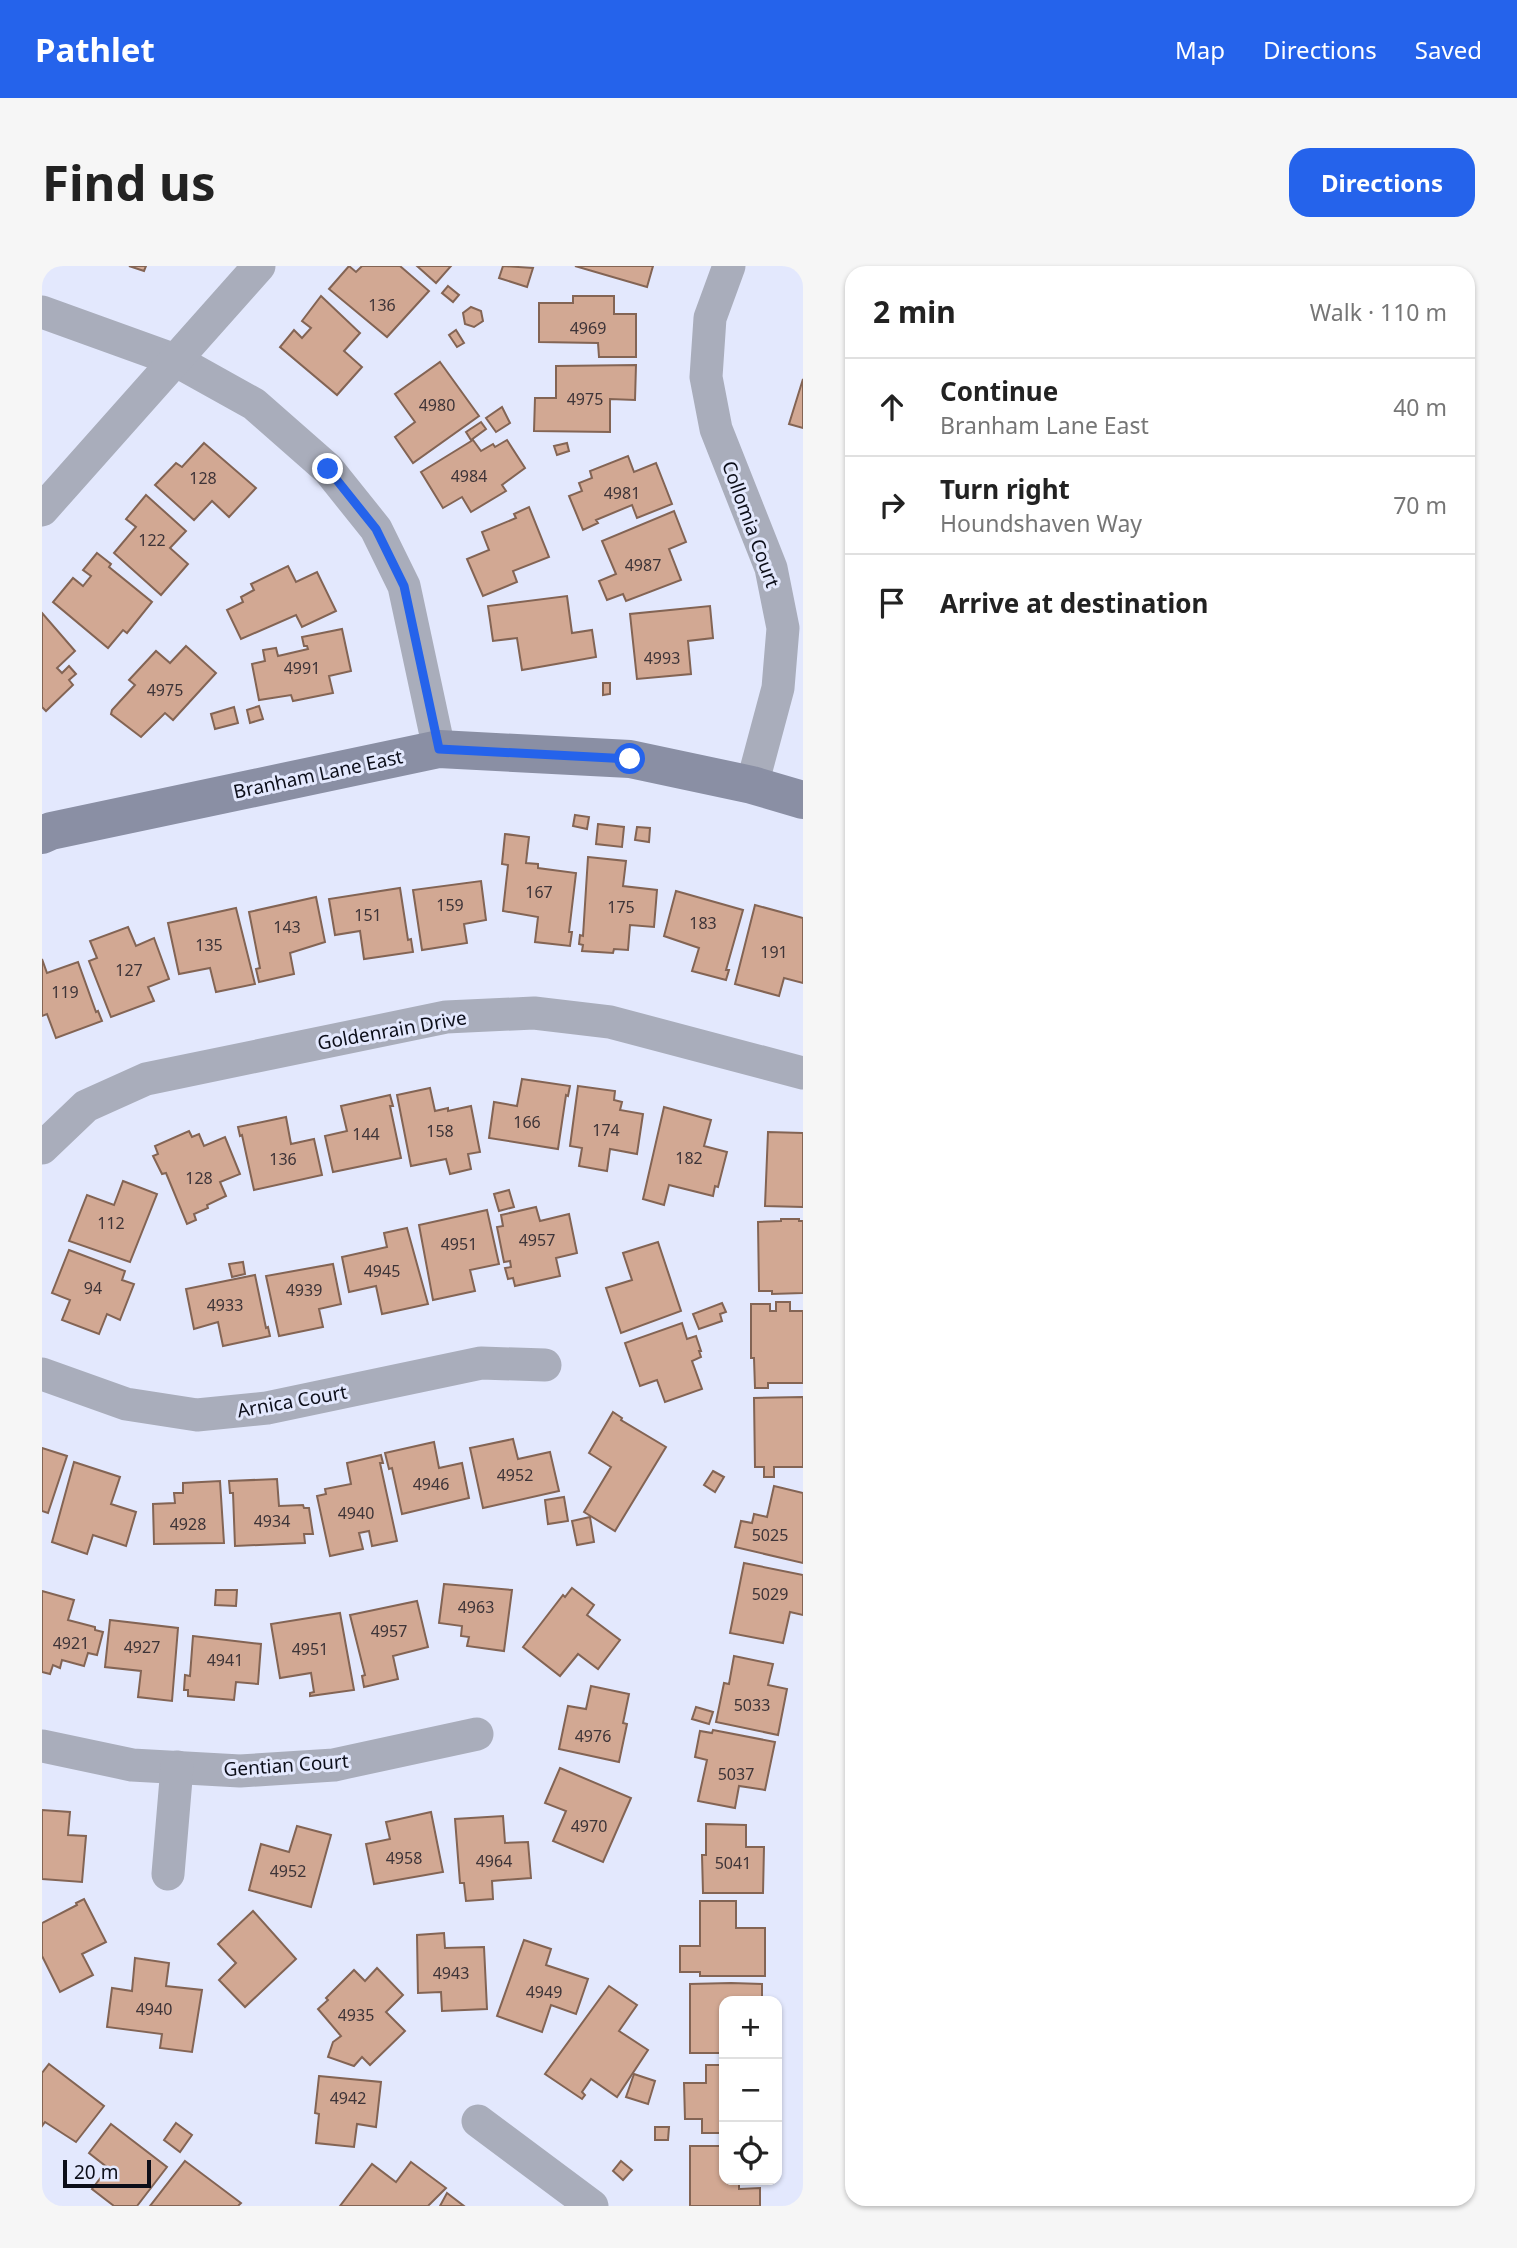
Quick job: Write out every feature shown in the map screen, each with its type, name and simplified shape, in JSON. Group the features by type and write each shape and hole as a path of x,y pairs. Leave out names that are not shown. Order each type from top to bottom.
{"street":[{"path":"42,510 259,266"},
{"name":"Collomia Court","path":"729,266 710,318 706,377 716,429 771,568 783,628 778,688 752,785"},
{"path":"42,312 175,360 254,404 328,469 376,529 404,586 439,749"},
{"name":"Branham Lane East","path":"42,835 439,749 630,759 752,785 803,800"},
{"name":"Goldenrain Drive","path":"42,1148 86,1106 146,1079 446,1017 534,1013 610,1022 803,1073"},
{"name":"Arnica Court","path":"42,1374 126,1404 197,1415 267,1408 481,1363 545,1365"},
{"name":"Gentian Court","path":"42,1745 132,1765 240,1770 334,1765 477,1734"},
{"path":"168,1874 177,1767"},
{"path":"478,2121 592,2206"}],"building":[{"path":"129,266 146,266 144,271"},
{"path":"349,266 356,272 362,266 400,266 429,291 387,337 329,289"},
{"path":"417,266 451,266 436,283"},
{"path":"503,266 533,268 527,287 499,278"},
{"path":"575,266 653,266 647,287"},
{"path":"448,286 459,295 453,302 442,293"},
{"path":"321,296 360,333 344,351 362,367 337,395 280,347 294,330 302,338 311,328 302,321"},
{"path":"573,296 614,296 614,314 636,314 636,357 599,357 598,343 539,342 539,303 573,303"},
{"path":"471,307 481,311 483,321 474,327 465,324 463,313"},
{"path":"456,330 464,343 457,347 449,335"},
{"path":"440,362 479,416 413,463 395,437 415,422 395,394"},
{"path":"636,365 635,400 610,399 610,432 534,431 535,398 556,398 556,366"},
{"path":"803,379 803,428 789,424"},
{"path":"502,407 510,423 496,432 486,418"},
{"path":"481,422 486,429 471,440 466,432"},
{"path":"473,440 481,451 507,440 525,468 502,485 506,491 471,512 462,497 443,508 421,472"},
{"path":"204,443 256,488 229,517 212,501 194,520 155,485 176,463 182,467"},
{"path":"567,443 569,451 557,455 554,446"},
{"path":"628,456 634,472 656,463 672,504 637,518 632,505 596,520 598,523 583,530 569,496 582,491 579,483 592,478 590,471"},
{"path":"146,495 186,531 170,548 188,564 161,595 114,553 136,527 126,519"},
{"path":"529,507 549,557 513,571 517,582 483,596 467,559 489,550 482,532 516,518 514,514"},
{"path":"674,511 686,542 669,549 681,580 626,601 623,594 607,600 599,581 616,574 602,541"},
{"path":"97,553 111,564 109,567 152,602 127,633 123,630 108,648 53,602 73,578 83,586 91,576 83,570"},
{"path":"288,566 296,582 317,572 336,611 302,627 296,615 241,639 227,610 243,602 241,597 254,590 251,584"},
{"path":"567,596 572,633 592,630 596,657 522,670 517,638 493,641 488,606"},
{"path":"710,606 713,638 688,641 691,674 637,679 630,614"},
{"path":"42,613 75,651 57,668 62,673 69,666 76,674 69,680 73,685 46,711 42,707"},
{"path":"342,629 351,671 329,676 333,693 293,701 291,695 259,700 252,664 265,661 263,650 276,648 278,656 308,649 304,646 302,637"},
{"path":"186,646 216,673 173,720 165,713 141,737 111,714 112,710 135,685 129,680 156,651 170,663"},
{"path":"603,683 610,683 610,694 603,695"},
{"path":"259,706 263,719 250,723 247,710"},
{"path":"234,707 238,723 215,729 211,714"},
{"path":"575,815 589,817 587,829 573,826"},
{"path":"598,824 624,827 622,847 596,844"},
{"path":"637,827 650,828 649,842 635,840"},
{"path":"505,834 529,837 526,863 538,864 538,868 576,873 569,932 572,932 570,946 535,942 538,917 503,911 508,865 502,864"},
{"path":"588,857 626,861 623,886 657,890 654,927 630,925 628,950 614,949 613,953 582,951 583,945 579,944 580,935 583,936"},
{"path":"481,881 486,920 464,924 467,943 422,950 413,890"},
{"path":"400,888 408,940 411,939 413,952 364,959 360,931 335,935 329,899"},
{"path":"676,891 743,910 726,970 729,970 726,980 692,971 699,948 664,936"},
{"path":"316,897 325,942 290,953 294,974 259,982 256,969 260,968 249,912"},
{"path":"755,905 803,918 803,983 784,978 779,996 735,984"},
{"path":"236,908 255,984 216,992 210,968 179,974 168,923"},
{"path":"128,927 136,946 154,938 169,979 148,987 154,1001 111,1017 89,961 97,958 90,941"},
{"path":"42,959 47,973 78,962 96,1012 98,1011 102,1021 56,1038 47,1014 42,1016"},
{"path":"522,1079 570,1086 568,1096 566,1095 558,1149 489,1138 494,1102 517,1106"},
{"path":"578,1086 615,1091 614,1100 622,1102 620,1110 643,1114 637,1154 610,1149 607,1171 579,1166 582,1148 570,1146"},
{"path":"430,1088 435,1111 471,1106 480,1152 468,1154 471,1169 450,1174 446,1159 411,1166 397,1095"},
{"path":"390,1095 401,1158 333,1172 325,1136 347,1131 341,1106"},
{"path":"664,1107 711,1120 704,1146 727,1152 713,1196 669,1185 664,1205 643,1199"},
{"path":"286,1117 291,1144 314,1139 322,1175 254,1190 238,1127"},
{"path":"189,1131 192,1137 199,1134 204,1146 225,1137 240,1174 220,1182 226,1196 194,1214 196,1220 187,1224 166,1173 162,1174 153,1156 158,1154 155,1146"},
{"path":"768,1132 803,1133 803,1207 765,1206"},
{"path":"123,1181 157,1194 130,1262 69,1241 87,1195 114,1205"},
{"path":"509,1190 514,1207 499,1211 494,1194"},
{"path":"536,1207 540,1221 569,1214 577,1253 556,1258 560,1276 515,1286 513,1278 508,1279 505,1268 511,1267 510,1261 504,1262 497,1227 503,1226 501,1215"},
{"path":"487,1210 499,1264 470,1270 475,1291 433,1300 419,1225"},
{"path":"781,1219 803,1221 803,1293 772,1294 772,1291 759,1291 758,1222"},
{"path":"407,1228 428,1304 382,1314 376,1286 349,1292 342,1257 387,1247 384,1233"},
{"path":"658,1242 681,1311 621,1333 606,1288 632,1280 623,1253"},
{"path":"69,1250 125,1271 122,1280 134,1284 120,1320 107,1314 99,1334 62,1320 70,1300 52,1293"},
{"path":"243,1262 245,1274 232,1277 229,1264"},
{"path":"333,1264 341,1304 319,1309 323,1327 279,1336 266,1276"},
{"path":"255,1275 270,1336 223,1346 218,1322 194,1329 186,1289"},
{"path":"776,1302 790,1302 790,1311 803,1311 803,1383 768,1383 768,1388 755,1388 754,1358 751,1358 751,1304 770,1304 770,1311 776,1311"},
{"path":"722,1303 726,1312 720,1314 722,1321 699,1329 693,1314"},
{"path":"682,1323 687,1339 696,1336 701,1351 701,1357 692,1361 702,1389 665,1402 657,1380 640,1386 625,1343"},
{"path":"803,1397 803,1467 774,1467 774,1477 764,1477 764,1467 755,1467 754,1398"},
{"path":"613,1412 622,1418 621,1420 666,1447 615,1531 584,1512 611,1467 589,1453"},
{"path":"513,1439 518,1459 550,1452 559,1491 483,1508 470,1448"},
{"path":"434,1442 439,1468 462,1463 469,1498 402,1514 392,1468 389,1469 385,1453"},
{"path":"42,1448 67,1456 48,1513 42,1511"},
{"path":"381,1455 383,1463 380,1463 397,1541 372,1546 369,1531 359,1533 363,1549 330,1556 317,1496 326,1494 325,1489 351,1484 347,1463"},
{"path":"74,1462 120,1477 111,1504 136,1512 126,1546 93,1535 87,1554 52,1542"},
{"path":"713,1471 724,1477 715,1492 704,1485"},
{"path":"277,1479 279,1506 303,1505 304,1508 309,1508 313,1534 304,1534 305,1543 235,1546 233,1493 230,1493 229,1481"},
{"path":"220,1481 224,1543 154,1544 153,1504 175,1503 174,1493 183,1493 183,1483"},
{"path":"774,1486 803,1493 803,1563 735,1547 741,1521 752,1523 754,1514 767,1517"},
{"path":"564,1497 568,1521 548,1524 545,1500"},
{"path":"590,1517 594,1542 577,1545 572,1521"},
{"path":"744,1563 803,1575 803,1615 790,1612 783,1643 730,1633"},
{"path":"444,1584 512,1590 504,1651 467,1646 469,1637 461,1636 462,1626 439,1623"},
{"path":"572,1588 594,1605 587,1615 620,1640 598,1669 578,1654 560,1676 523,1647 563,1595 565,1597"},
{"path":"216,1590 237,1590 236,1606 215,1605"},
{"path":"42,1591 74,1600 68,1620 95,1627 95,1630 103,1632 97,1655 88,1653 84,1666 62,1660 60,1668 53,1665 50,1674 42,1672"},
{"path":"417,1601 428,1647 393,1656 398,1679 364,1687 362,1676 365,1675 350,1615"},
{"path":"340,1613 354,1690 310,1696 310,1693 314,1692 311,1673 280,1678 271,1624"},
{"path":"110,1620 178,1628 172,1701 138,1697 141,1671 105,1667"},
{"path":"193,1636 261,1644 258,1684 236,1682 234,1700 188,1696 188,1690 184,1690 185,1675 190,1676"},
{"path":"734,1656 773,1664 768,1685 787,1689 778,1735 716,1722 724,1683 729,1684"},
{"path":"591,1686 629,1694 623,1723 627,1724 619,1762 559,1749 568,1706 586,1709"},
{"path":"696,1707 713,1712 709,1724 692,1719"},
{"path":"713,1730 775,1742 765,1790 739,1786 735,1808 698,1801 707,1760 695,1757 700,1731 712,1733"},
{"path":"560,1768 631,1798 603,1862 553,1841 566,1811 545,1803"},
{"path":"42,1810 70,1812 68,1835 86,1836 82,1882 42,1879"},
{"path":"431,1812 443,1872 374,1884 366,1844 390,1839 386,1822"},
{"path":"503,1816 505,1843 528,1842 531,1878 492,1881 493,1899 466,1901 464,1883 460,1883 455,1819"},
{"path":"706,1824 746,1825 746,1847 764,1847 763,1893 703,1893 702,1855 706,1855"},
{"path":"297,1826 331,1835 311,1907 249,1890 261,1844 289,1852"},
{"path":"84,1899 106,1942 82,1954 93,1975 60,1992 42,1956 42,1923"},
{"path":"700,1901 736,1901 736,1928 765,1928 765,1976 700,1976 700,1972 680,1972 680,1946 700,1946"},
{"path":"253,1911 296,1959 245,2007 219,1980 236,1963 218,1944"},
{"path":"444,1933 445,1948 484,1947 487,2009 442,2011 441,1992 418,1993 417,1935"},
{"path":"524,1940 551,1949 546,1965 588,1979 576,2014 551,2005 542,2032 497,2016"},
{"path":"135,1958 169,1963 166,1986 202,1990 192,2052 160,2048 162,2034 107,2027 112,1988 132,1991"},
{"path":"377,1968 403,1995 386,2012 405,2031 370,2065 362,2057 354,2066 328,2057 333,2042 341,2036 318,2009 354,1970 365,1981"},
{"path":"690,1984 762,1984 762,1996 719,1996 719,2053 690,2053"},
{"path":"609,1986 637,2005 619,2031 648,2050 617,2097 591,2079 582,2092 585,2095 582,2099 545,2074"},
{"path":"49,2064 104,2106 76,2142 45,2122 42,2126 42,2073"},
{"path":"706,2065 719,2065 719,2133 702,2133 702,2119 685,2119 684,2083 706,2083"},
{"path":"634,2074 655,2081 648,2104 626,2097"},
{"path":"319,2076 381,2082 376,2127 357,2124 354,2147 316,2143 319,2114 315,2113"},
{"path":"176,2123 192,2135 180,2152 164,2140"},
{"path":"111,2124 167,2167 137,2206 114,2206 92,2189 108,2168 89,2153"},
{"path":"655,2127 669,2127 668,2140 655,2140"},
{"path":"690,2146 719,2146 719,2185 739,2185 739,2189 760,2188 760,2206 690,2206"},
{"path":"185,2161 241,2203 238,2206 150,2206"},
{"path":"621,2161 632,2170 623,2180 613,2171"},
{"path":"411,2162 446,2188 428,2206 340,2206 372,2164 396,2182"},
{"path":"447,2193 464,2206 440,2206"}],"route":[{"path":"328,469 376,529 404,586 439,749 630,759"}]}
